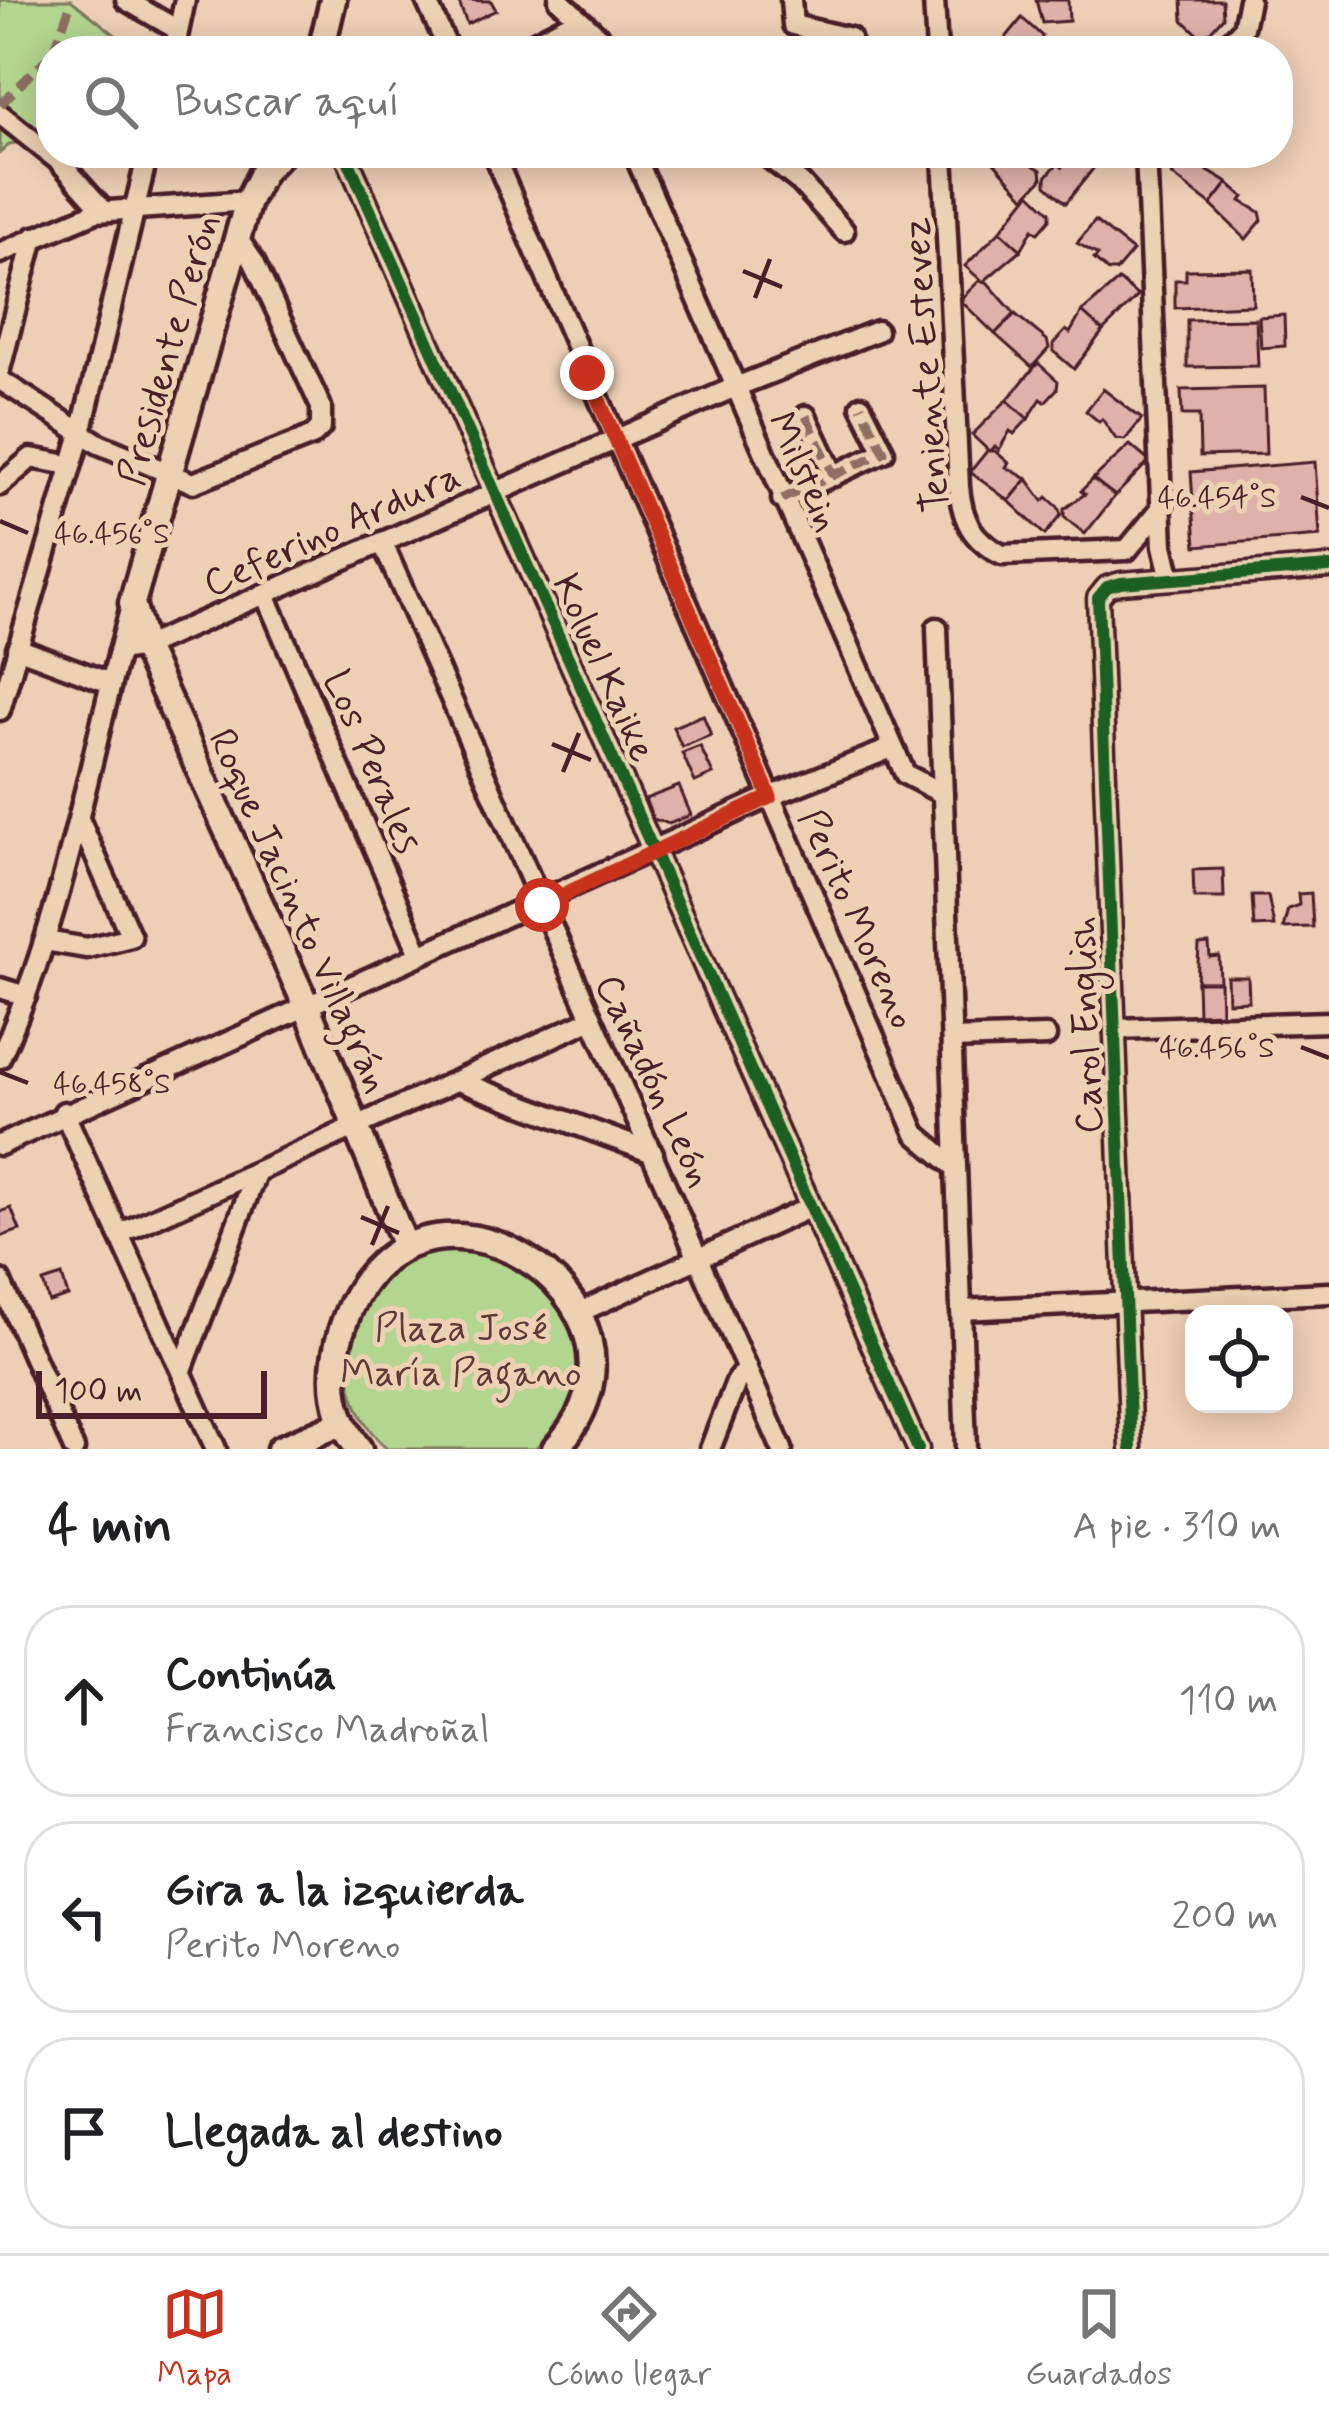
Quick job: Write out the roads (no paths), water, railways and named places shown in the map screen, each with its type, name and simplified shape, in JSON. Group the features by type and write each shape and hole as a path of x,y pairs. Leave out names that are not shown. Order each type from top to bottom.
{"street":[{"path":"127,0 169,36"},
{"path":"179,36 185,0"},
{"path":"325,36 333,0"},
{"path":"426,0 442,36"},
{"path":"559,0 595,36"},
{"path":"790,0 793,25 838,36"},
{"path":"934,0 936,36"},
{"path":"1235,36 1243,28 1249,0"},
{"path":"546,36 579,19"},
{"path":"0,114 36,143"},
{"path":"65,168 104,211"},
{"path":"0,710 81,433 144,168"},
{"name":"Presidente Perón","path":"132,603 236,236 260,168"},
{"name":"Koluel Kaike","path":"352,168 918,1449"},
{"name":"Perito Moreno","path":"499,168 916,1134 954,1166"},
{"name":"Milstein","path":"640,168 892,748 905,774 943,794"},
{"path":"782,168 844,231"},
{"name":"Teniente Estevez","path":"944,168 962,512 984,546 1002,555 1127,550"},
{"path":"1147,168 1163,554 1171,579 1329,567"},
{"path":"0,253 104,211 248,201"},
{"path":"0,380 81,433 193,483 312,436 321,427 321,407 254,262 236,236"},
{"path":"0,369 34,237"},
{"name":"Ceferino Ardura","path":"131,649 734,388 877,331"},
{"path":"782,499 884,452 861,406"},
{"path":"806,416 834,476"},
{"path":"0,485 31,458 69,465"},
{"path":"1127,550 1163,506"},
{"name":"Cañadón León","path":"382,542 782,1449"},
{"path":"1127,550 1149,547 1163,554"},
{"name":"Carol English","path":"1131,1449 1098,598 1107,587 1121,583 1171,579"},
{"name":"Los Perales","path":"266,594 420,955"},
{"name":"Roque Jacinto Villagrán","path":"132,603 131,649 307,1007 405,1246"},
{"path":"937,628 965,1449"},
{"path":"17,648 110,683"},
{"path":"0,1058 45,941 80,819 110,683 131,649"},
{"path":"0,1145 64,1112 542,905 770,797 892,748"},
{"path":"45,941 88,948 131,938 80,819"},
{"path":"0,988 26,996"},
{"path":"119,1234 590,1020"},
{"path":"1114,1029 1329,1022"},
{"path":"952,1039 1046,1036"},
{"path":"458,1081 652,1153"},
{"path":"64,1112 216,1449"},
{"path":"182,1370 255,1176"},
{"path":"580,1312 811,1207"},
{"path":"359,1449 339,1424 335,1350 345,1321 368,1279 405,1246 443,1236 474,1236 539,1264 580,1312 590,1348 588,1384 555,1449"},
{"path":"0,1280 74,1449"},
{"path":"961,1310 1329,1293"},
{"path":"710,1449 737,1380 747,1368"},
{"path":"280,1449 339,1424"}],"park label":[{"name":"Plaza José María Pagano","path":"461,1348"}]}
